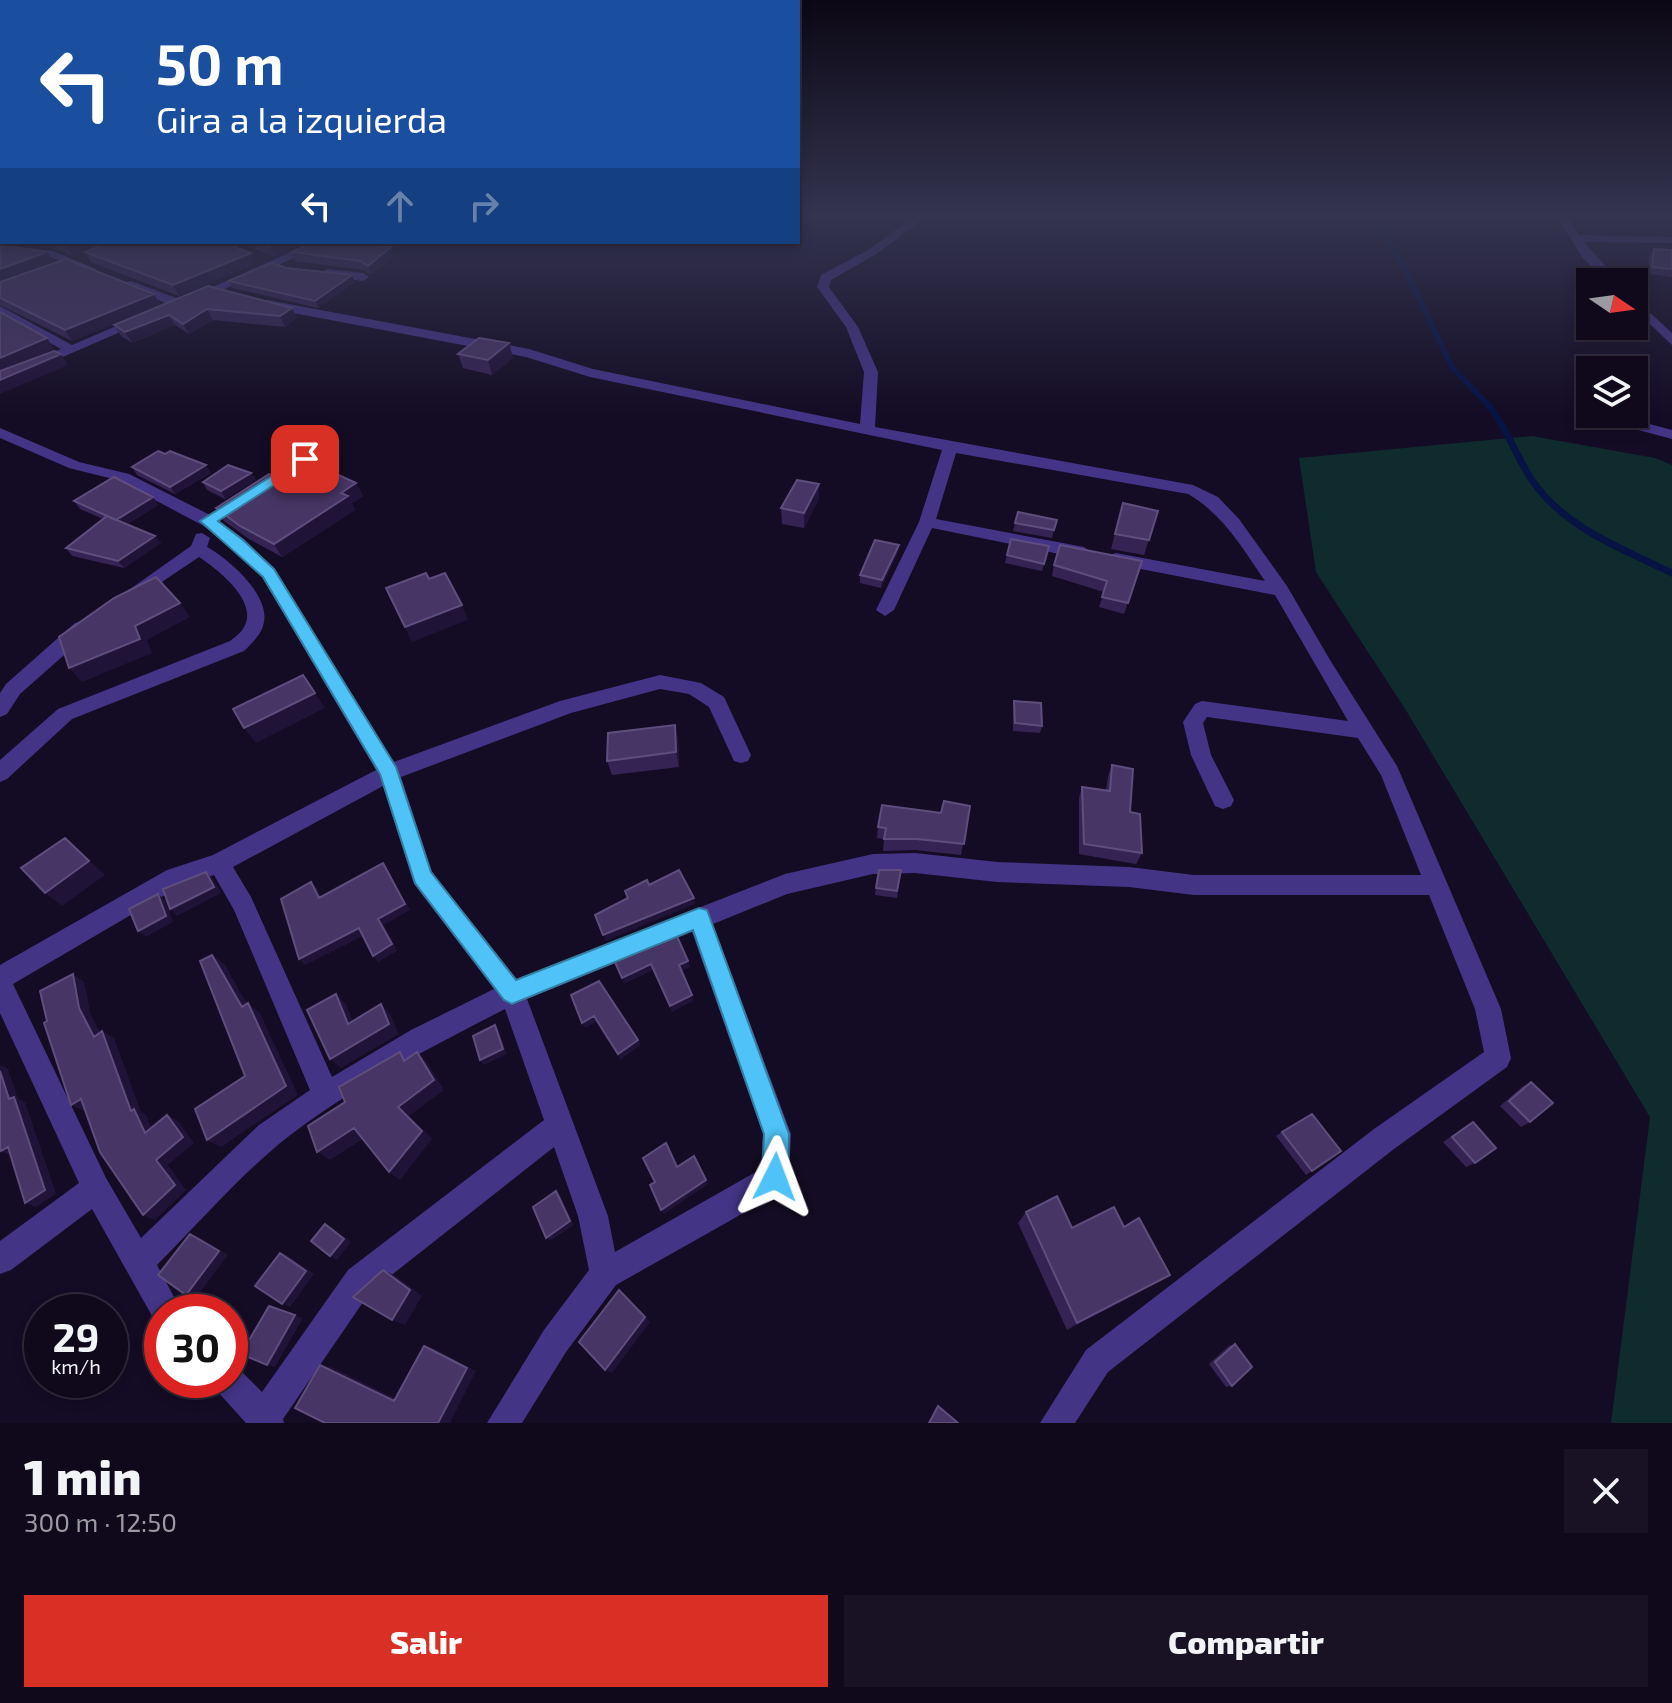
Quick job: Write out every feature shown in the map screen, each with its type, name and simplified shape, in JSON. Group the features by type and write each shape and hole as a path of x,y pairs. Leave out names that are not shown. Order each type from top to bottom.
{"street":[{"path":"121,281 180,304"},
{"path":"0,380 234,281"},
{"path":"824,281 823,287 852,327 871,372 867,429"},
{"path":"213,290 529,353 590,373 950,447 1193,490 1212,501 1233,523 1281,590 1390,772 1488,1009 1498,1058 1384,1139 1097,1361 1056,1423"},
{"path":"0,310 72,350"},
{"path":"1648,316 1672,341"},
{"path":"1646,428 1672,435"},
{"path":"0,432 74,465 123,477 214,517 268,573 389,773 422,877 512,993 593,1216 605,1274"},
{"path":"885,610 927,522 950,447"},
{"path":"244,498 305,459"},
{"path":"0,709 13,689 79,630 198,549 214,517"},
{"path":"927,522 1281,590"},
{"path":"0,773 65,714 237,646 248,635 255,623 255,615 244,590 218,559 198,549"},
{"path":"0,978 175,877 219,863 389,773 567,706 660,682 694,688 717,702 741,755"},
{"path":"1223,800 1201,755 1193,722 1202,709 1363,731"},
{"path":"219,863 243,904 326,1095"},
{"path":"137,1263 269,1135 326,1095 420,1039 512,993 785,884 873,864 915,863 997,872 1129,877 1194,885 1436,885"},
{"path":"503,1423 555,1341 605,1274 775,1177 777,1134 699,917"},
{"path":"0,985 96,1188 156,1294"},
{"path":"245,1398 266,1421 359,1281 560,1125"},
{"path":"0,1259 96,1188"}],"green space":[{"path":"1532,436 1655,458 1672,465 1672,1423 1611,1423 1650,1117 1407,712 1316,572 1299,458"}],"building":[{"path":"122,281 154,294 65,330 0,298 0,282"},
{"path":"231,281 343,281 315,301"},
{"path":"208,286 292,308 280,316 207,309 183,324 169,315 125,332 114,325"},
{"path":"0,312 47,338 0,358"},
{"path":"479,338 509,343 488,360 458,354"},
{"path":"54,351 61,354 0,380 0,371"},
{"path":"158,451 165,454 170,451 206,465 170,487 132,467"},
{"path":"228,465 251,473 221,491 203,482"},
{"path":"323,468 356,483 341,493 348,496 274,544 240,526 216,508 269,474 297,484"},
{"path":"114,477 153,497 116,520 74,501"},
{"path":"797,480 819,484 804,513 781,508"},
{"path":"1123,503 1158,511 1149,540 1115,534"},
{"path":"1018,512 1057,520 1054,530 1015,523"},
{"path":"107,516 155,536 118,561 66,548"},
{"path":"1011,539 1049,546 1044,564 1007,555"},
{"path":"875,540 899,545 882,580 860,575"},
{"path":"1060,545 1142,561 1128,603 1102,597 1107,581 1054,565"},
{"path":"426,573 429,579 445,573 462,605 405,627 386,588"},
{"path":"156,577 180,603 135,626 140,639 69,668 59,637 114,598"},
{"path":"303,675 315,693 244,728 233,709"},
{"path":"1014,701 1041,703 1042,726 1015,723"},
{"path":"675,725 676,752 607,761 608,733"},
{"path":"1112,765 1133,769 1130,812 1140,814 1142,853 1084,844 1082,787 1110,791"},
{"path":"944,801 970,806 964,844 884,839 886,828 878,827 882,805 941,813"},
{"path":"65,838 89,861 45,893 21,868"},
{"path":"383,863 405,904 378,919 392,944 373,956 359,928 299,959 281,899 311,882 319,898"},
{"path":"679,870 694,898 603,935 595,915 628,898 625,891 647,880 649,885"},
{"path":"879,870 901,870 897,891 876,888"},
{"path":"206,872 214,887 170,909 163,889"},
{"path":"158,894 166,916 138,931 129,909"},
{"path":"676,934 688,961 679,965 692,995 670,1006 651,964 622,978 614,960"},
{"path":"212,955 242,1007 248,1003 286,1086 207,1140 195,1109 245,1076 200,961"},
{"path":"73,974 79,1008 94,1037 102,1031 131,1111 134,1109 145,1133 167,1115 183,1137 156,1160 175,1185 143,1215 100,1152 81,1099 71,1105 44,1023 47,1021 40,991"},
{"path":"599,981 638,1040 618,1054 594,1016 582,1023 571,995"},
{"path":"336,994 348,1024 381,1004 389,1024 330,1059 307,1010"},
{"path":"495,1025 503,1049 480,1060 473,1036"},
{"path":"400,1052 404,1061 417,1052 434,1080 398,1107 422,1131 389,1172 354,1128 317,1152 308,1126 345,1102 339,1087"},
{"path":"0,1071 9,1099 14,1097 45,1190 25,1203 8,1147 1,1151 0,1147"},
{"path":"1531,1082 1553,1103 1530,1122 1509,1101"},
{"path":"1312,1114 1341,1151 1312,1171 1282,1132"},
{"path":"1473,1122 1496,1148 1475,1163 1452,1137"},
{"path":"666,1143 677,1167 694,1156 706,1180 661,1210 650,1185 655,1182 643,1158"},
{"path":"556,1191 570,1221 546,1238 533,1207"},
{"path":"1057,1196 1072,1228 1114,1207 1124,1227 1139,1218 1170,1275 1077,1323 1026,1212"},
{"path":"325,1224 344,1239 330,1256 311,1241"},
{"path":"190,1234 219,1251 187,1294 158,1275"},
{"path":"280,1253 306,1271 282,1304 255,1286"},
{"path":"383,1270 410,1290 392,1320 353,1297"},
{"path":"619,1290 645,1317 605,1370 579,1342"},
{"path":"269,1306 295,1315 267,1365 248,1357 248,1342"},
{"path":"1235,1344 1252,1367 1232,1386 1215,1362"},
{"path":"424,1346 467,1368 438,1423 325,1423 295,1408 320,1365 394,1401"},
{"path":"938,1406 958,1423 929,1423"}],"waterway":[{"path":"1410,281 1452,367 1489,406"},
{"path":"1487,404 1534,483 1547,499 1597,536 1672,573"}],"route":[{"path":"305,459 208,521 238,543 268,573 313,645 389,773 422,877 512,993 699,917 777,1134 775,1177"}]}
